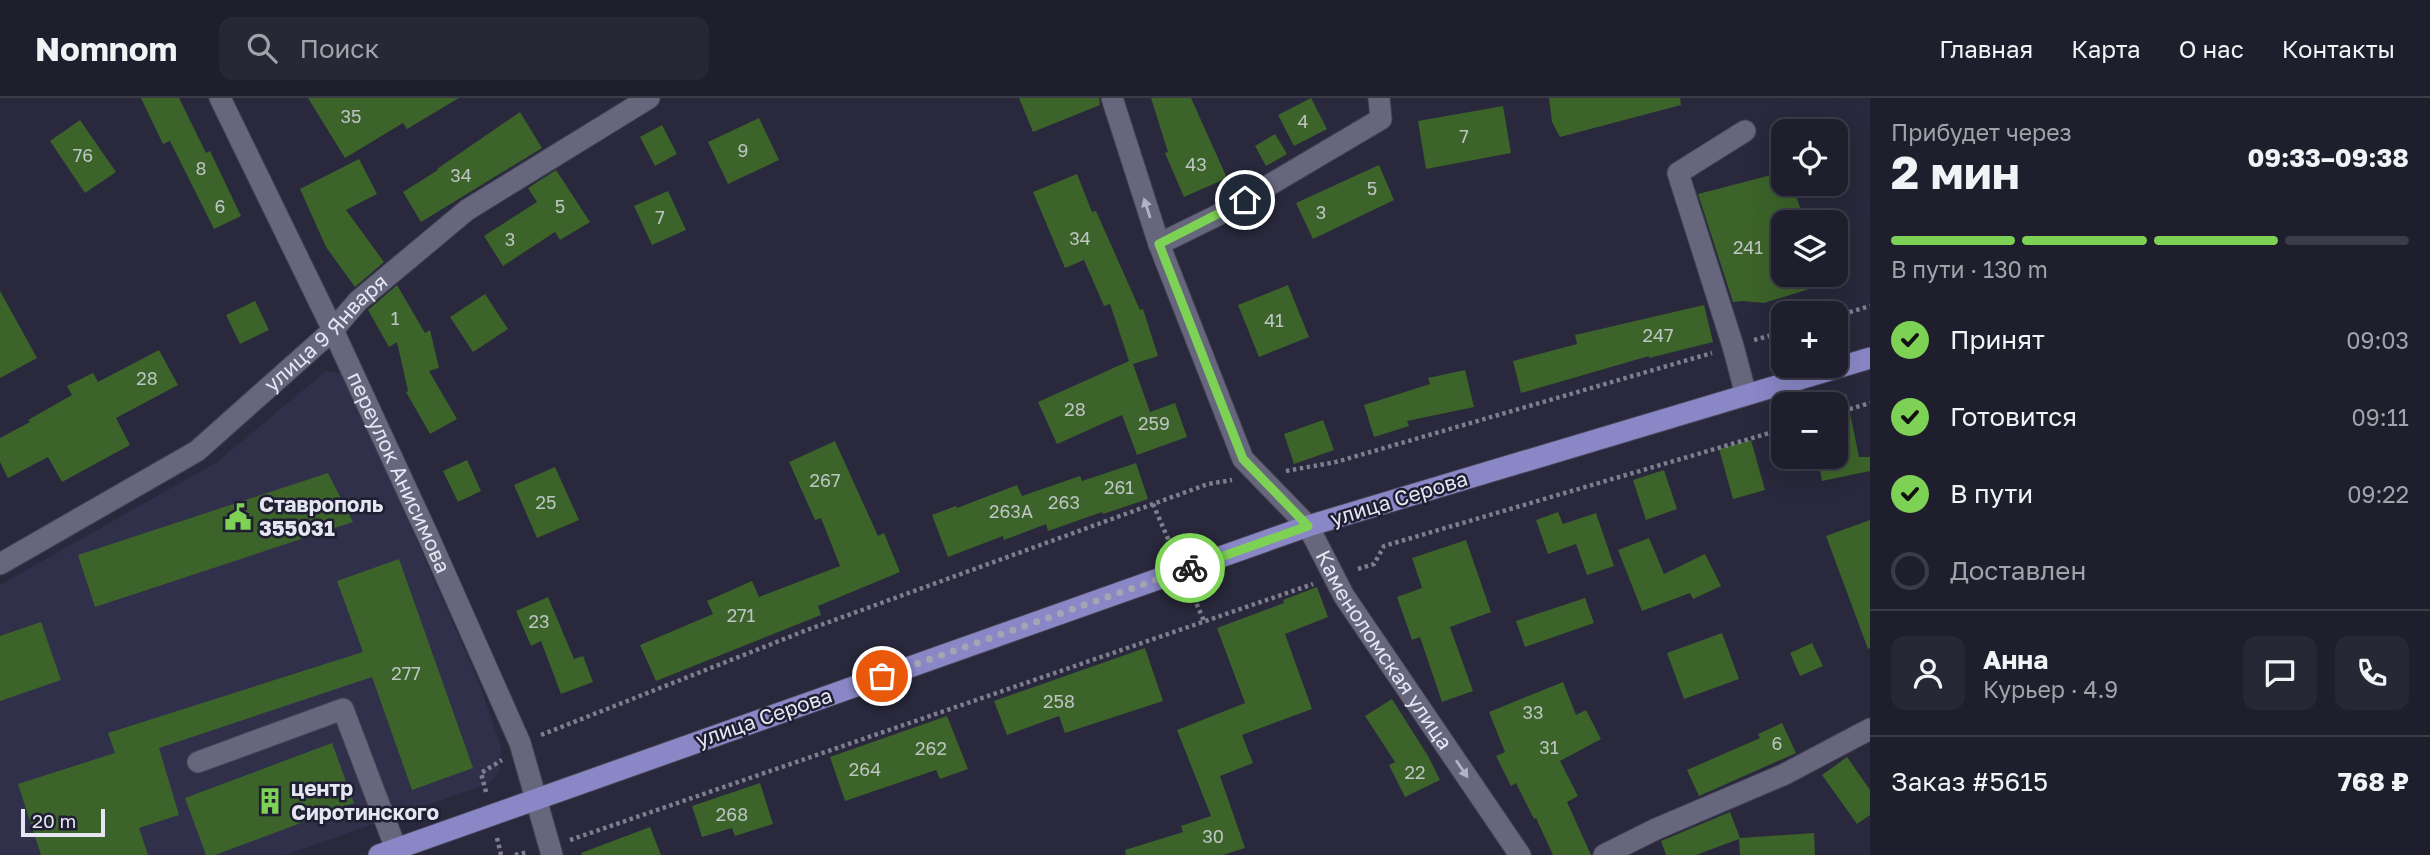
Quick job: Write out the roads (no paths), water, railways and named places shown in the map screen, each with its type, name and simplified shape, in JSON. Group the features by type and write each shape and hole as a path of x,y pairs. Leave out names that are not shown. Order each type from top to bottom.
{"main road":[{"name":"улица Серова","path":"388,852 1308,526 1870,358"}],"street":[{"name":"переулок Анисимова","path":"220,98 333,330 429,538 521,748 551,850"},
{"name":"улица 9 Января","path":"0,564 197,451 333,330 358,300 467,210 649,98"},
{"name":"Каменоломская улица","path":"1112,98 1159,244 1243,459 1308,526 1344,596 1520,855"},
{"path":"1159,244 1222,213 1381,119 1379,98"},
{"path":"1745,131 1678,173 1746,395"},
{"path":"198,762 343,709 388,852"},
{"path":"1604,855 1786,774 1870,729"}],"place":[{"name":"Ставрополь 355031","path":"238,517"},
{"name":"центр Сиротинского","path":"270,801"}]}
